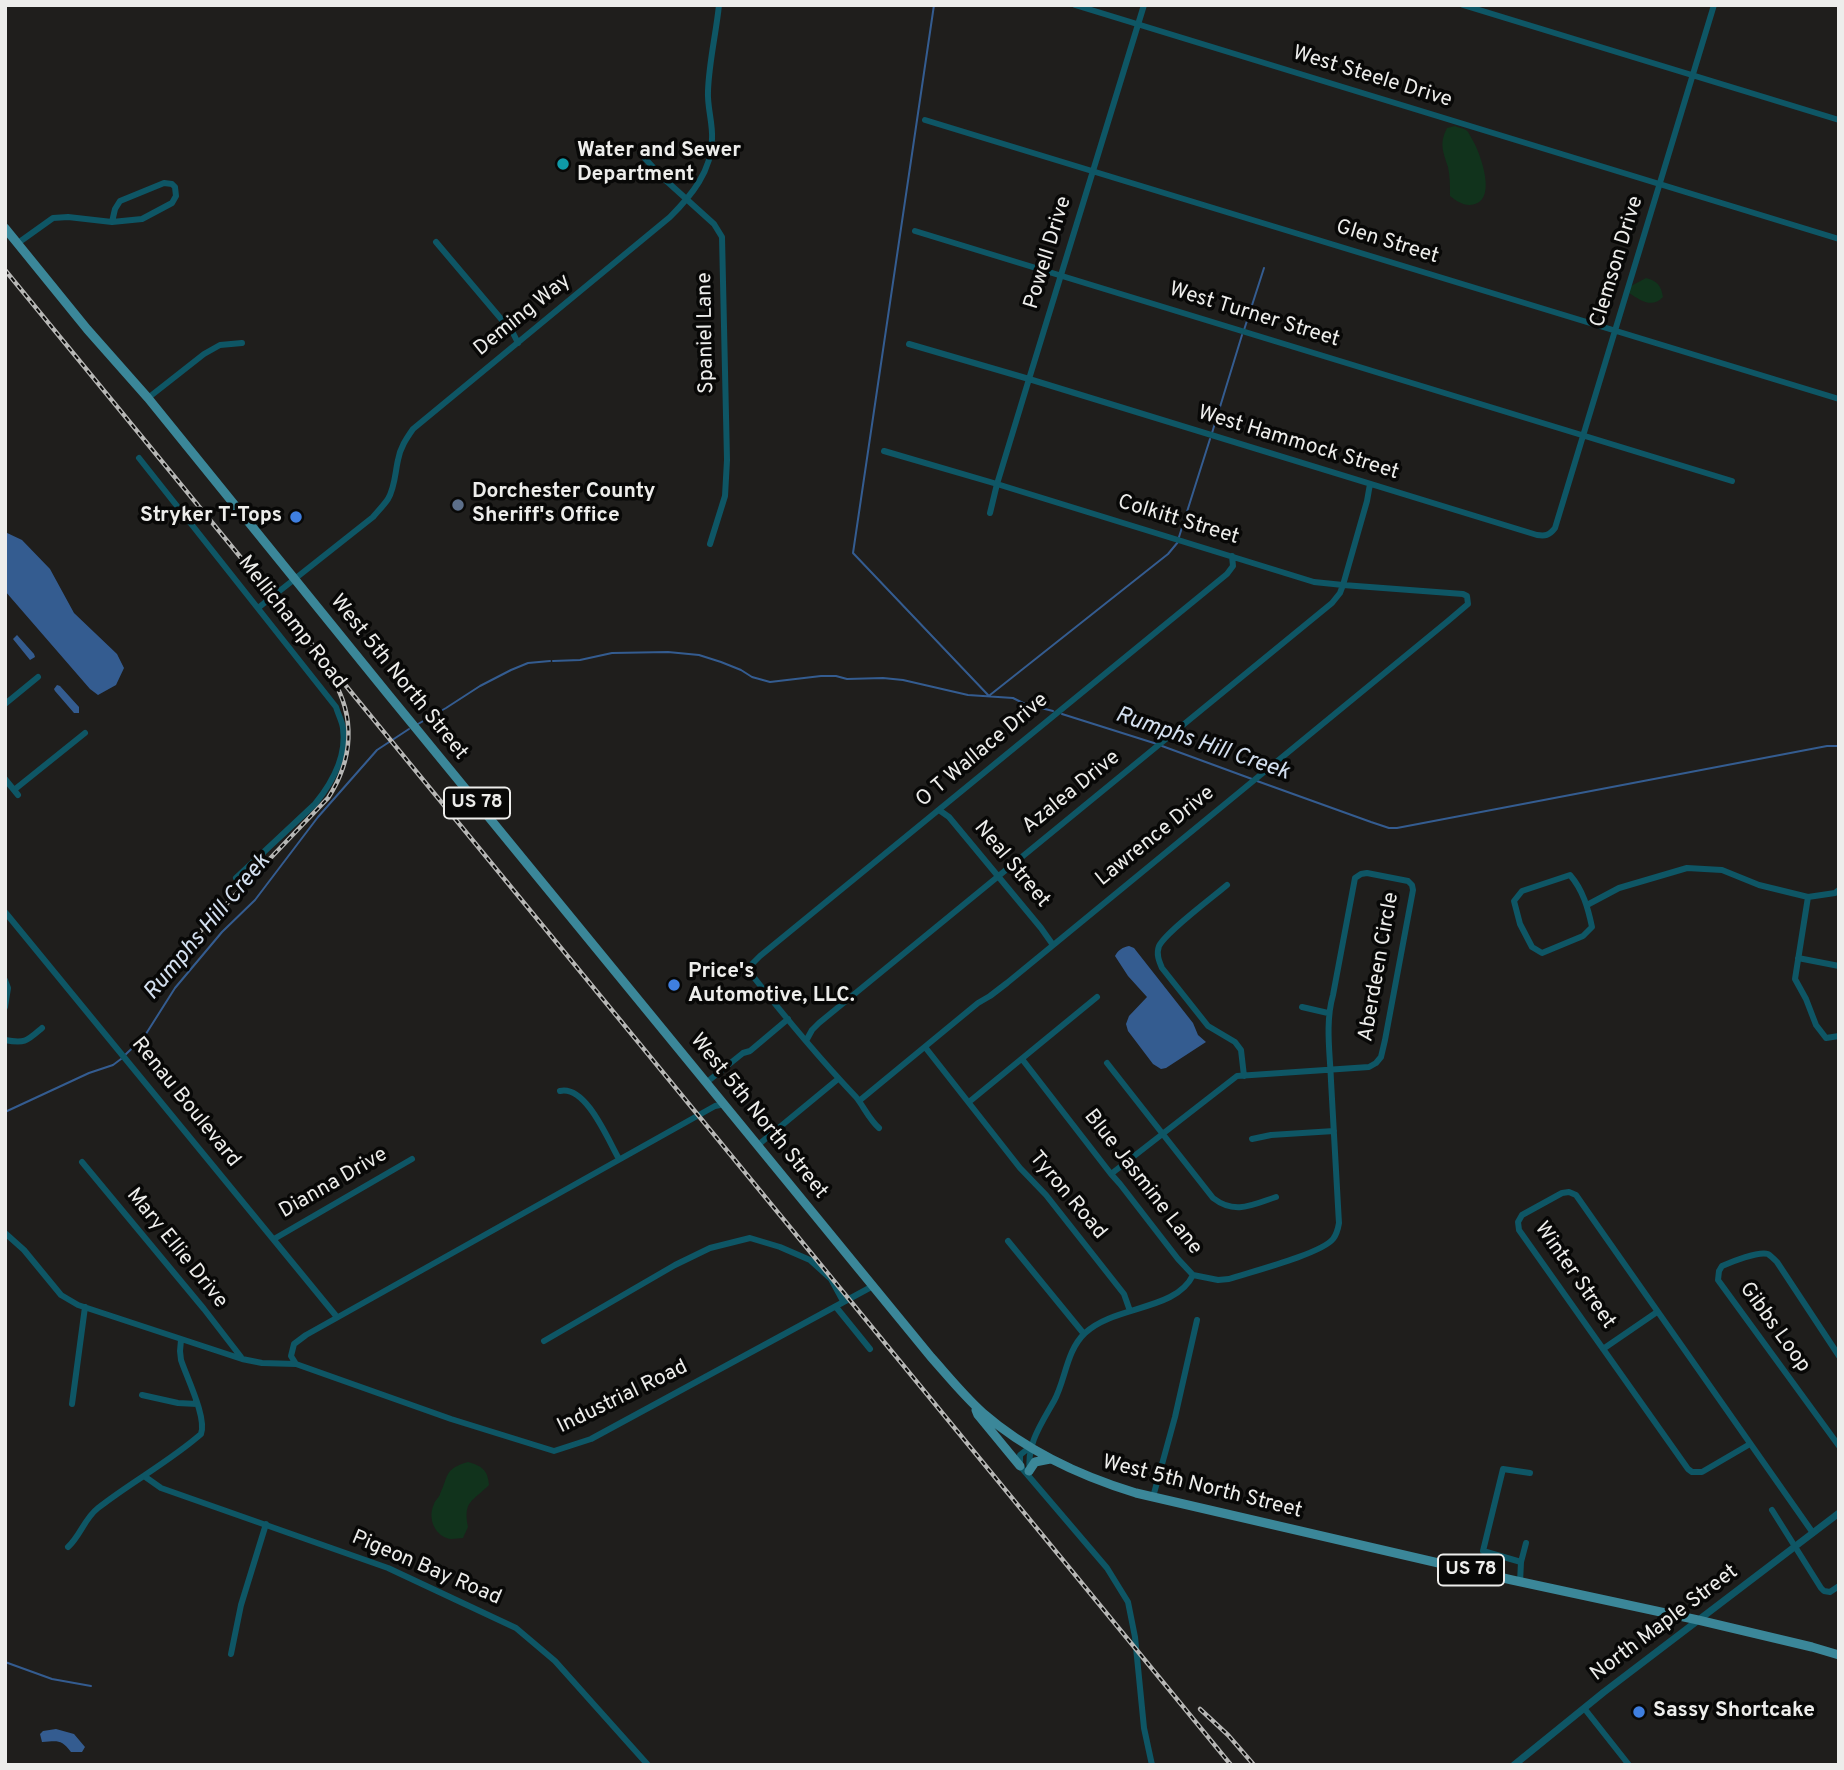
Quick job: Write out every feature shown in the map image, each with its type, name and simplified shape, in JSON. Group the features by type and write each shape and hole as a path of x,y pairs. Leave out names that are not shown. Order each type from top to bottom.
{"main road":[{"name":"West 5th North Street","path":"5,228 148,398 931,1357 975,1405 993,1420 1050,1460 1136,1493 1520,1582 1698,1620"},
{"path":"975,1405 978,1415 1020,1466"},
{"path":"1030,1471 1035,1462 1050,1460"},
{"name":"US 78","path":"1698,1620 1839,1656"}],"street":[{"name":"Deming Way","path":"258,608 381,509 393,486 402,444 413,429 670,217 687,200 705,172 711,151 713,138 708,91 719,5"},
{"name":"West Steele Drive","path":"1075,5 1839,239"},
{"name":"Powell Drive","path":"990,513 1144,5"},
{"path":"1463,5 1839,120"},
{"name":"Clemson Drive","path":"1555,528 1714,5"},
{"name":"Glen Street","path":"925,120 1839,399"},
{"name":"Spaniel Lane","path":"640,153 714,224 722,237 727,464 725,496 710,544"},
{"path":"18,243 54,218 112,222 142,219 159,212 174,200 175,187 163,183 120,201 112,222"},
{"name":"West Turner Street","path":"915,231 1732,481"},
{"path":"436,242 508,327 518,343"},
{"path":"148,398 204,354 220,345 242,343"},
{"name":"West Hammock Street","path":"909,344 1536,535 1551,534 1555,528"},
{"name":"Colkitt Street","path":"884,451 1314,582 1467,596"},
{"name":"Mellichamp Road","path":"139,458 336,707 343,727 337,772 326,791 236,878"},
{"name":"Azalea Drive","path":"806,1041 820,1023 1326,608 1340,593 1343,585 1370,484"},
{"name":"O T Wallace Drive","path":"788,1019 752,975 752,964 1227,574 1233,566 1232,556"},
{"name":"Lawrence Drive","path":"859,1101 1448,621 1468,604 1467,596"},
{"path":"5,704 38,677"},
{"path":"5,779 16,793 85,733"},
{"name":"Neal Street","path":"939,810 949,817 1053,945"},
{"path":"1587,905 1619,888 1687,868 1721,870 1759,885 1808,897 1839,890"},
{"name":"Aberdeen Circle","path":"1367,873 1408,881 1413,890 1381,1057 1376,1063 1370,1067 1331,1070 1328,1013 1355,878 1367,873"},
{"path":"1570,875 1587,905 1592,927 1583,936 1542,953 1532,947 1520,924 1514,901 1522,891 1570,875"},
{"path":"1227,885 1167,936 1158,949 1158,960 1208,1026 1235,1042 1241,1050 1244,1076"},
{"path":"1808,897 1795,979 1816,1026 1826,1038 1839,1036"},
{"name":"Renau Boulevard","path":"5,912 337,1317"},
{"path":"1798,958 1839,966"},
{"path":"5,980 8,988 5,1007"},
{"path":"971,1104 1097,997"},
{"path":"1302,1007 1328,1013"},
{"path":"707,1082 788,1019 879,1128"},
{"path":"5,1040 21,1043 42,1028"},
{"name":"Tyron Road","path":"925,1047 1124,1294 1130,1311"},
{"name":"Blue Jasmine Lane","path":"1022,1059 1186,1269 1193,1275 1218,1280 1311,1252 1336,1240 1339,1223 1331,1070"},
{"path":"1107,1063 1219,1203 1237,1209 1276,1196"},
{"path":"1111,1174 1233,1079 1331,1070"},
{"path":"758,1145 838,1079"},
{"path":"560,1091 573,1091 594,1112 619,1159"},
{"path":"296,1364 291,1356 294,1344 306,1335 619,1159 715,1106 724,1104"},
{"path":"1252,1139 1271,1135 1334,1131"},
{"name":"Dianna Drive","path":"274,1239 412,1159"},
{"name":"Mary Ellie Drive","path":"82,1161 242,1359"},
{"name":"Winter Street","path":"1750,1444 1702,1472 1692,1472 1685,1465 1520,1230 1518,1222 1522,1215 1562,1193 1576,1195 1813,1533"},
{"name":"Industrial Road","path":"5,1233 24,1250 61,1295 85,1307 242,1359 262,1363 296,1364 439,1415 554,1451 591,1439 873,1286"},
{"path":"544,1341 675,1265 710,1248 750,1238 810,1260 831,1279 844,1301"},
{"path":"1008,1241 1084,1334"},
{"name":"Gibbs Loop","path":"1839,1356 1771,1256 1756,1254 1722,1266 1718,1280 1839,1446"},
{"path":"1152,1765 1143,1727 1136,1649 1128,1602 1107,1568 1020,1466 1020,1455 1030,1447 1057,1395 1070,1354 1084,1334 1108,1319 1174,1296 1188,1284 1193,1275"},
{"path":"72,1404 85,1307"},
{"path":"836,1307 870,1349"},
{"name":"Winter Street","path":"1604,1349 1657,1311"},
{"path":"1153,1497 1180,1396 1196,1320"},
{"path":"68,1547 75,1541 94,1511 201,1434 204,1427 181,1360 181,1340"},
{"path":"142,1395 178,1404 197,1404"},
{"path":"1030,1447 1030,1471 1038,1485"},
{"path":"1521,1562 1483,1551 1503,1468 1530,1473"},
{"name":"Pigeon Bay Road","path":"144,1476 156,1486 388,1568 516,1628 555,1661 648,1765"},
{"path":"1772,1510 1824,1591 1830,1592 1839,1586"},
{"name":"North Maple Street","path":"1514,1765 1584,1708 1839,1513"},
{"path":"231,1654 241,1605 266,1524"},
{"path":"1520,1582 1526,1543"},
{"path":"1584,1708 1629,1765"}],"green space":[{"path":"1455,126 1468,132 1485,174 1485,193 1482,200 1471,205 1450,196 1449,170 1442,143 1447,128"},
{"path":"1646,278 1660,287 1663,297 1659,301 1646,302 1629,293 1629,287"},
{"path":"468,1462 483,1469 489,1485 468,1507 468,1527 463,1538 451,1539 437,1531 432,1521 432,1509 451,1470"}],"water":[{"path":"5,532 22,540 50,569 74,613 117,654 124,668 116,685 98,695 90,689 5,591"},
{"path":"17,635 35,657 30,660 13,639"},
{"path":"57,685 79,707 79,713 74,713 55,691"},
{"path":"1129,946 1134,948 1206,1042 1166,1068 1161,1069 1153,1064 1128,1031 1126,1024 1129,1016 1147,997 1115,956 1121,949"},
{"path":"56,1729 74,1734 85,1747 82,1752 71,1752 59,1742 42,1742 40,1734 43,1731"}],"waterway":[{"path":"934,5 853,553 989,696"},
{"path":"1244,330 1264,268"},
{"path":"1212,433 1242,335"},
{"path":"1179,537 1210,439"},
{"path":"990,695 1168,554 1178,542"},
{"name":"Rumphs Hill Creek","path":"553,661 580,660 612,653 668,652 699,655 770,682 821,676 903,680 968,695 1013,698 1053,711"},
{"name":"Rumphs Hill Creek","path":"418,724 511,670 528,663 550,661"},
{"name":"Rumphs Hill Creek","path":"1062,714 1157,744"},
{"name":"Rumphs Hill Creek","path":"125,1055 144,1037 175,988 222,932 255,900 318,817 377,750 409,729"},
{"name":"Rumphs Hill Creek","path":"1162,746 1252,779"},
{"name":"Rumphs Hill Creek","path":"1257,781 1371,822 1397,828 1827,746 1839,746"},
{"name":"Rumphs Hill Creek","path":"5,1112 89,1073 113,1065 121,1059"},
{"path":"5,1662 52,1679 91,1686"}],"railway":[{"path":"5,270 1231,1765"},
{"path":"170,963 328,798 336,784 347,754 348,723 340,693 332,678"},
{"path":"1200,1709 1228,1735 1254,1765"}],"place":[{"name":"Water and Sewer Department","path":"563,164"},
{"name":"Dorchester County Sheriff's Office","path":"458,505"},
{"name":"Stryker T-Tops","path":"296,517"},
{"name":"Price's Automotive, LLC.","path":"674,985"},
{"name":"Sassy Shortcake","path":"1639,1712"}]}
